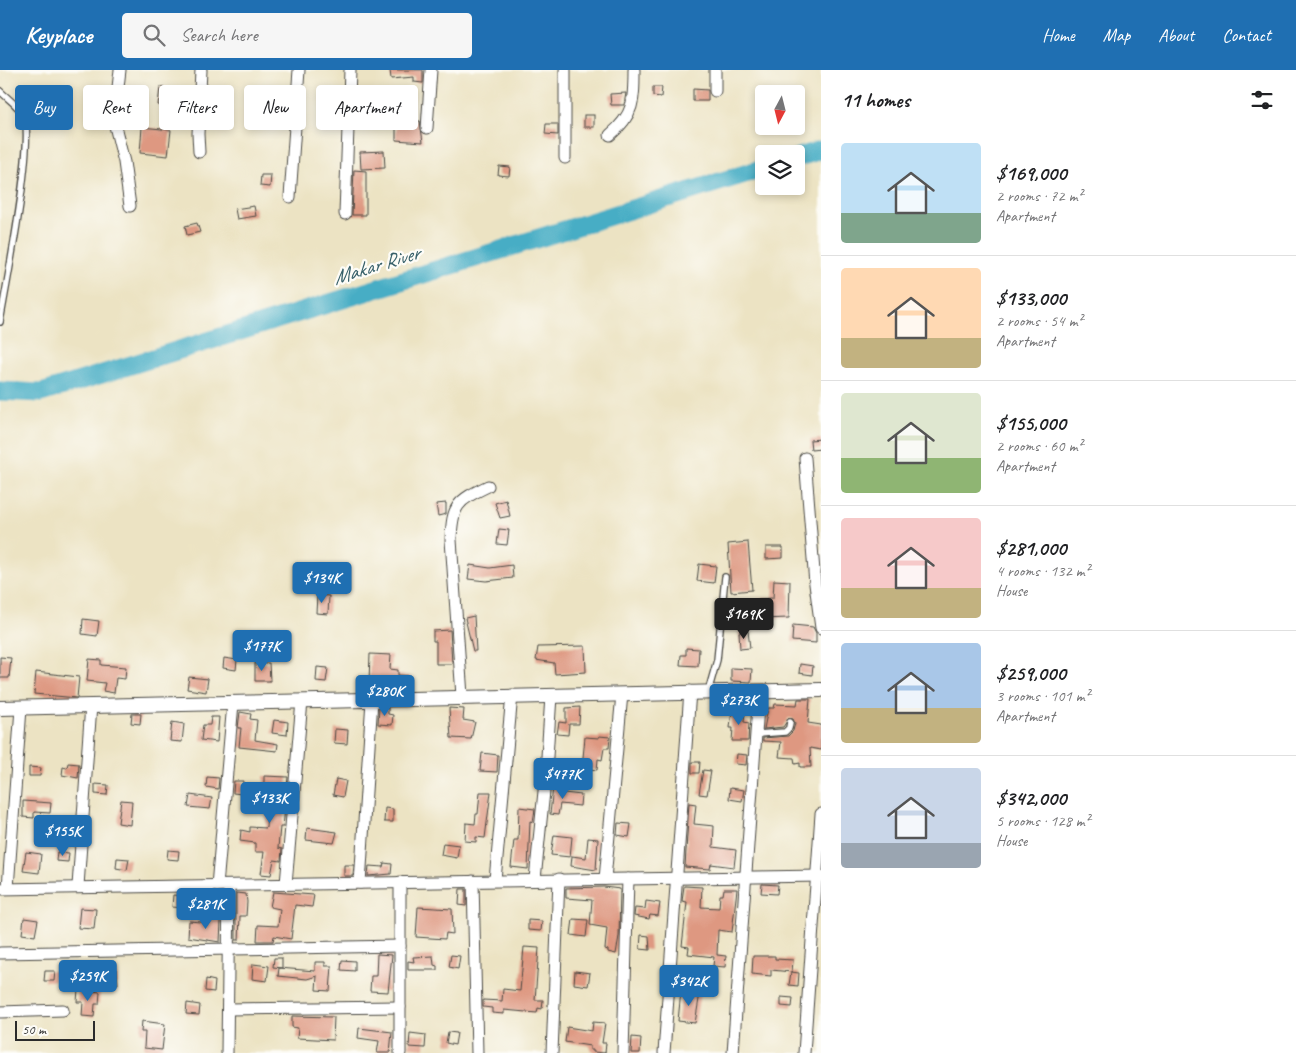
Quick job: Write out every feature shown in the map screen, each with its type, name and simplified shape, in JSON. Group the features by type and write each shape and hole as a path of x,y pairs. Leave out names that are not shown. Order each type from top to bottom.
{"street":[{"path":"120,70 114,122 124,162 130,206"},
{"path":"200,152 198,134 201,70"},
{"path":"290,197 299,70"},
{"path":"345,214 350,70"},
{"path":"427,128 431,70"},
{"path":"565,70 565,158"},
{"path":"610,135 627,119 634,97 634,70"},
{"path":"715,70 715,91"},
{"path":"805,458 815,584 821,628"},
{"path":"462,696 450,540 451,519 455,507 463,499 488,486"},
{"path":"0,708 372,700 462,696 551,696 690,691 759,692 821,690"},
{"path":"664,1053 690,691"},
{"path":"733,1053 745,877 758,734 759,692"},
{"path":"605,879 622,694"},
{"path":"495,880 512,695"},
{"path":"535,879 546,772 551,696"},
{"path":"360,883 372,700"},
{"path":"286,884 302,701"},
{"path":"227,1053 229,949 223,886 233,703"},
{"path":"78,886 91,705"},
{"path":"21,708 4,888 818,876"},
{"path":"804,1053 821,814"},
{"path":"552,1053 559,879"},
{"path":"623,1053 628,879"},
{"path":"473,881 477,1053"},
{"path":"400,882 400,1053"},
{"path":"0,953 400,946"},
{"path":"229,1009 400,1007"},
{"path":"0,1012 63,1010"}],"lane":[{"path":"0,91 18,108 27,125 21,188 0,322"},
{"path":"708,692 717,660 725,577"},
{"path":"758,734 786,732 790,728 790,722"}],"building":[{"path":"390,70 423,70 423,83 414,82 414,77 391,79"},
{"path":"653,87 662,87 661,97 653,96"},
{"path":"693,89 708,90 708,101 693,101"},
{"path":"626,93 624,105 611,105 610,94"},
{"path":"584,115 594,115 594,127 584,127"},
{"path":"418,121 420,121 423,142 396,140 396,130 418,130"},
{"path":"546,124 558,124 558,135 545,134"},
{"path":"149,128 171,130 168,156 140,153 142,130 149,130"},
{"path":"384,151 385,168 361,169 360,152"},
{"path":"499,166 510,167 509,176 498,175"},
{"path":"354,170 366,171 366,215 352,215"},
{"path":"261,175 271,175 270,187 260,186"},
{"path":"254,206 256,216 237,219 235,209"},
{"path":"197,223 200,232 187,235 185,226"},
{"path":"821,439 821,449 811,450 810,440"},
{"path":"506,500 510,516 500,518 495,503"},
{"path":"446,503 446,514 438,516 436,504"},
{"path":"499,529 509,530 507,545 497,544"},
{"path":"748,542 752,590 731,592 728,544"},
{"path":"766,547 783,547 783,558 766,559"},
{"path":"699,564 716,566 714,583 697,581"},
{"path":"470,565 490,568 512,565 513,578 486,581 468,579"},
{"path":"774,580 790,581 789,618 759,619 758,599 773,598"},
{"path":"317,595 329,596 328,614 316,613"},
{"path":"474,616 476,651 473,651 465,618"},
{"path":"83,619 99,621 97,636 82,634"},
{"path":"793,625 813,627 816,633 816,643 792,641"},
{"path":"450,630 452,664 436,664 436,641 433,641 433,631"},
{"path":"748,631 750,648 740,649 739,632"},
{"path":"274,642 284,642 283,655 274,654"},
{"path":"585,646 586,672 555,674 554,663 536,660 538,647"},
{"path":"686,648 699,649 698,666 680,665 681,655 686,655"},
{"path":"370,654 391,655 390,669 398,670 398,675 410,676 409,684 369,682"},
{"path":"0,657 11,658 9,678 0,678"},
{"path":"224,658 237,660 236,670 223,668"},
{"path":"89,659 101,660 101,665 126,667 125,679 116,678 114,693 103,691 105,683 87,681"},
{"path":"255,663 269,663 270,681 255,681"},
{"path":"800,664 813,666 812,675 799,673"},
{"path":"317,667 328,668 326,682 316,681"},
{"path":"731,668 752,669 751,682 731,681"},
{"path":"36,672 79,677 77,698 34,694"},
{"path":"189,677 208,679 206,692 187,689"},
{"path":"798,699 810,699 808,723 821,725 821,750 810,748 811,767 800,767 800,763 795,764 794,758 779,757 781,742 763,741 763,738 788,736 793,731 795,723 793,719 789,718 783,727 764,729 768,708 774,708 775,704 797,705"},
{"path":"580,707 579,724 569,724 568,735 557,734 559,722 566,723 566,708"},
{"path":"379,708 388,708 388,714 393,715 392,725 378,724"},
{"path":"449,708 464,709 463,720 475,722 471,739 451,738"},
{"path":"732,709 745,710 744,722 749,723 748,741 732,741 733,728 730,728"},
{"path":"240,712 251,714 250,719 257,720 255,740 278,744 277,751 239,747 241,728 238,728"},
{"path":"132,714 141,714 140,724 131,723"},
{"path":"211,717 219,717 217,742 201,740 203,725 210,725"},
{"path":"274,720 288,722 287,735 272,733"},
{"path":"172,722 184,724 182,742 170,741"},
{"path":"335,729 348,730 347,744 334,743"},
{"path":"599,736 610,737 609,748 604,748 602,760 598,759 597,770 582,768 585,737 599,738"},
{"path":"482,753 498,755 497,772 480,771"},
{"path":"737,754 747,755 746,765 736,764"},
{"path":"692,762 700,762 699,773 692,773"},
{"path":"68,763 79,764 78,778 62,775 63,767 67,768"},
{"path":"29,767 41,768 40,776 29,776"},
{"path":"703,770 711,771 707,795 699,794"},
{"path":"264,776 288,777 283,827 280,827 278,848 282,849 281,861 274,860 271,875 261,874 264,852 255,852 255,843 240,841 241,830 250,832 250,827 266,828 268,792 264,792"},
{"path":"207,777 219,778 218,789 206,787"},
{"path":"336,779 346,781 343,797 333,795"},
{"path":"234,781 243,781 242,794 233,793"},
{"path":"95,784 108,785 107,795 95,794"},
{"path":"553,787 565,789 564,793 581,795 580,806 560,804 558,815 550,814"},
{"path":"730,788 744,790 742,801 729,799"},
{"path":"480,792 491,792 485,838 476,837 476,842 465,841 466,823 475,824"},
{"path":"190,795 212,798 210,809 188,807"},
{"path":"121,800 132,801 130,825 118,823"},
{"path":"23,801 51,803 50,813 34,812 34,818 23,817"},
{"path":"689,803 696,804 694,824 714,826 713,847 736,850 734,867 711,864 710,869 685,867"},
{"path":"519,807 535,809 533,822 530,821 528,869 511,867 514,840 518,840"},
{"path":"385,808 393,809 393,822 384,822"},
{"path":"618,823 631,824 629,837 617,835"},
{"path":"307,828 337,832 334,843 306,840"},
{"path":"554,835 572,837 570,857 551,855"},
{"path":"588,838 598,839 596,870 571,866 572,856 586,858"},
{"path":"443,843 459,845 457,858 441,855"},
{"path":"168,850 179,851 178,860 167,859"},
{"path":"26,852 41,854 39,873 23,871"},
{"path":"57,852 69,853 68,862 56,861"},
{"path":"117,858 129,859 127,870 116,868"},
{"path":"384,863 392,864 391,874 368,876 369,866 383,867"},
{"path":"344,865 354,865 353,876 344,876"},
{"path":"762,884 778,885 777,894 761,893"},
{"path":"684,886 702,887 701,907 719,908 720,895 723,895 724,889 737,889 732,932 718,930 717,955 726,956 725,967 713,966 714,957 688,954 689,947 682,946 687,902 682,901"},
{"path":"604,887 620,889 619,936 616,954 605,949 607,928 590,925 592,900 566,898 566,888"},
{"path":"460,889 466,889 466,906 459,905"},
{"path":"273,892 314,895 312,907 295,905 291,939 274,936 273,941 257,941 258,925 278,926 280,909 270,907"},
{"path":"236,893 246,894 247,902 246,916 240,916 239,940 236,940"},
{"path":"173,895 185,896 184,908 172,907"},
{"path":"646,901 660,903 658,916 650,915 649,919 634,916 635,908 645,909"},
{"path":"418,907 452,909 453,934 446,933 445,939 416,937"},
{"path":"80,908 96,909 94,929 78,928"},
{"path":"24,918 38,920 35,936 22,934"},
{"path":"211,919 221,920 220,942 188,937 189,921 211,923"},
{"path":"573,919 588,920 586,937 571,935"},
{"path":"528,920 542,921 541,931 528,930"},
{"path":"641,935 649,936 650,950 640,949"},
{"path":"524,947 539,948 535,1000 543,1000 542,1009 538,1008 537,1013 504,1010 504,1014 492,1013 492,1008 483,1007 483,1000 502,1001 503,989 520,991"},
{"path":"377,954 392,955 388,992 370,991 371,976 376,976"},
{"path":"451,955 460,956 458,969 449,967"},
{"path":"433,956 434,965 437,966 437,970 408,970 408,961 414,962 413,957"},
{"path":"753,956 775,956 775,959 793,960 792,972 771,970 771,976 752,974"},
{"path":"274,958 282,958 282,968 273,967"},
{"path":"342,960 355,961 355,971 341,970"},
{"path":"315,962 325,962 325,966 332,966 330,991 316,990 317,976 307,979 278,976 279,968 315,971"},
{"path":"253,964 269,966 267,981 252,979"},
{"path":"106,970 117,970 118,984 107,984"},
{"path":"45,971 55,971 54,981 44,981"},
{"path":"575,971 590,973 588,986 574,984"},
{"path":"791,972 799,973 798,986 789,985"},
{"path":"206,979 215,981 214,992 205,991"},
{"path":"78,989 100,992 99,1004 95,1004 94,1017 82,1016 83,1002 77,1002"},
{"path":"681,991 700,993 695,1023 678,1021"},
{"path":"781,997 793,998 792,1007 781,1006"},
{"path":"187,1003 200,1005 199,1015 186,1014"},
{"path":"292,1016 334,1017 333,1040 297,1038 298,1028 292,1027"},
{"path":"142,1021 165,1024 162,1050 144,1048 145,1032 141,1032"},
{"path":"593,1022 605,1023 602,1043 606,1043 605,1053 593,1052 593,1050 590,1050 590,1046 565,1042 567,1027 592,1031"},
{"path":"359,1028 392,1032 390,1053 377,1053 379,1041 358,1038"},
{"path":"448,1032 457,1033 455,1045 446,1043"},
{"path":"410,1033 426,1035 425,1048 409,1047"},
{"path":"632,1037 641,1038 640,1053 631,1053"}],"waterway":[{"name":"Makar River","path":"805,155 821,150"},
{"name":"Makar River","path":"0,391 41,393 755,171"}]}
